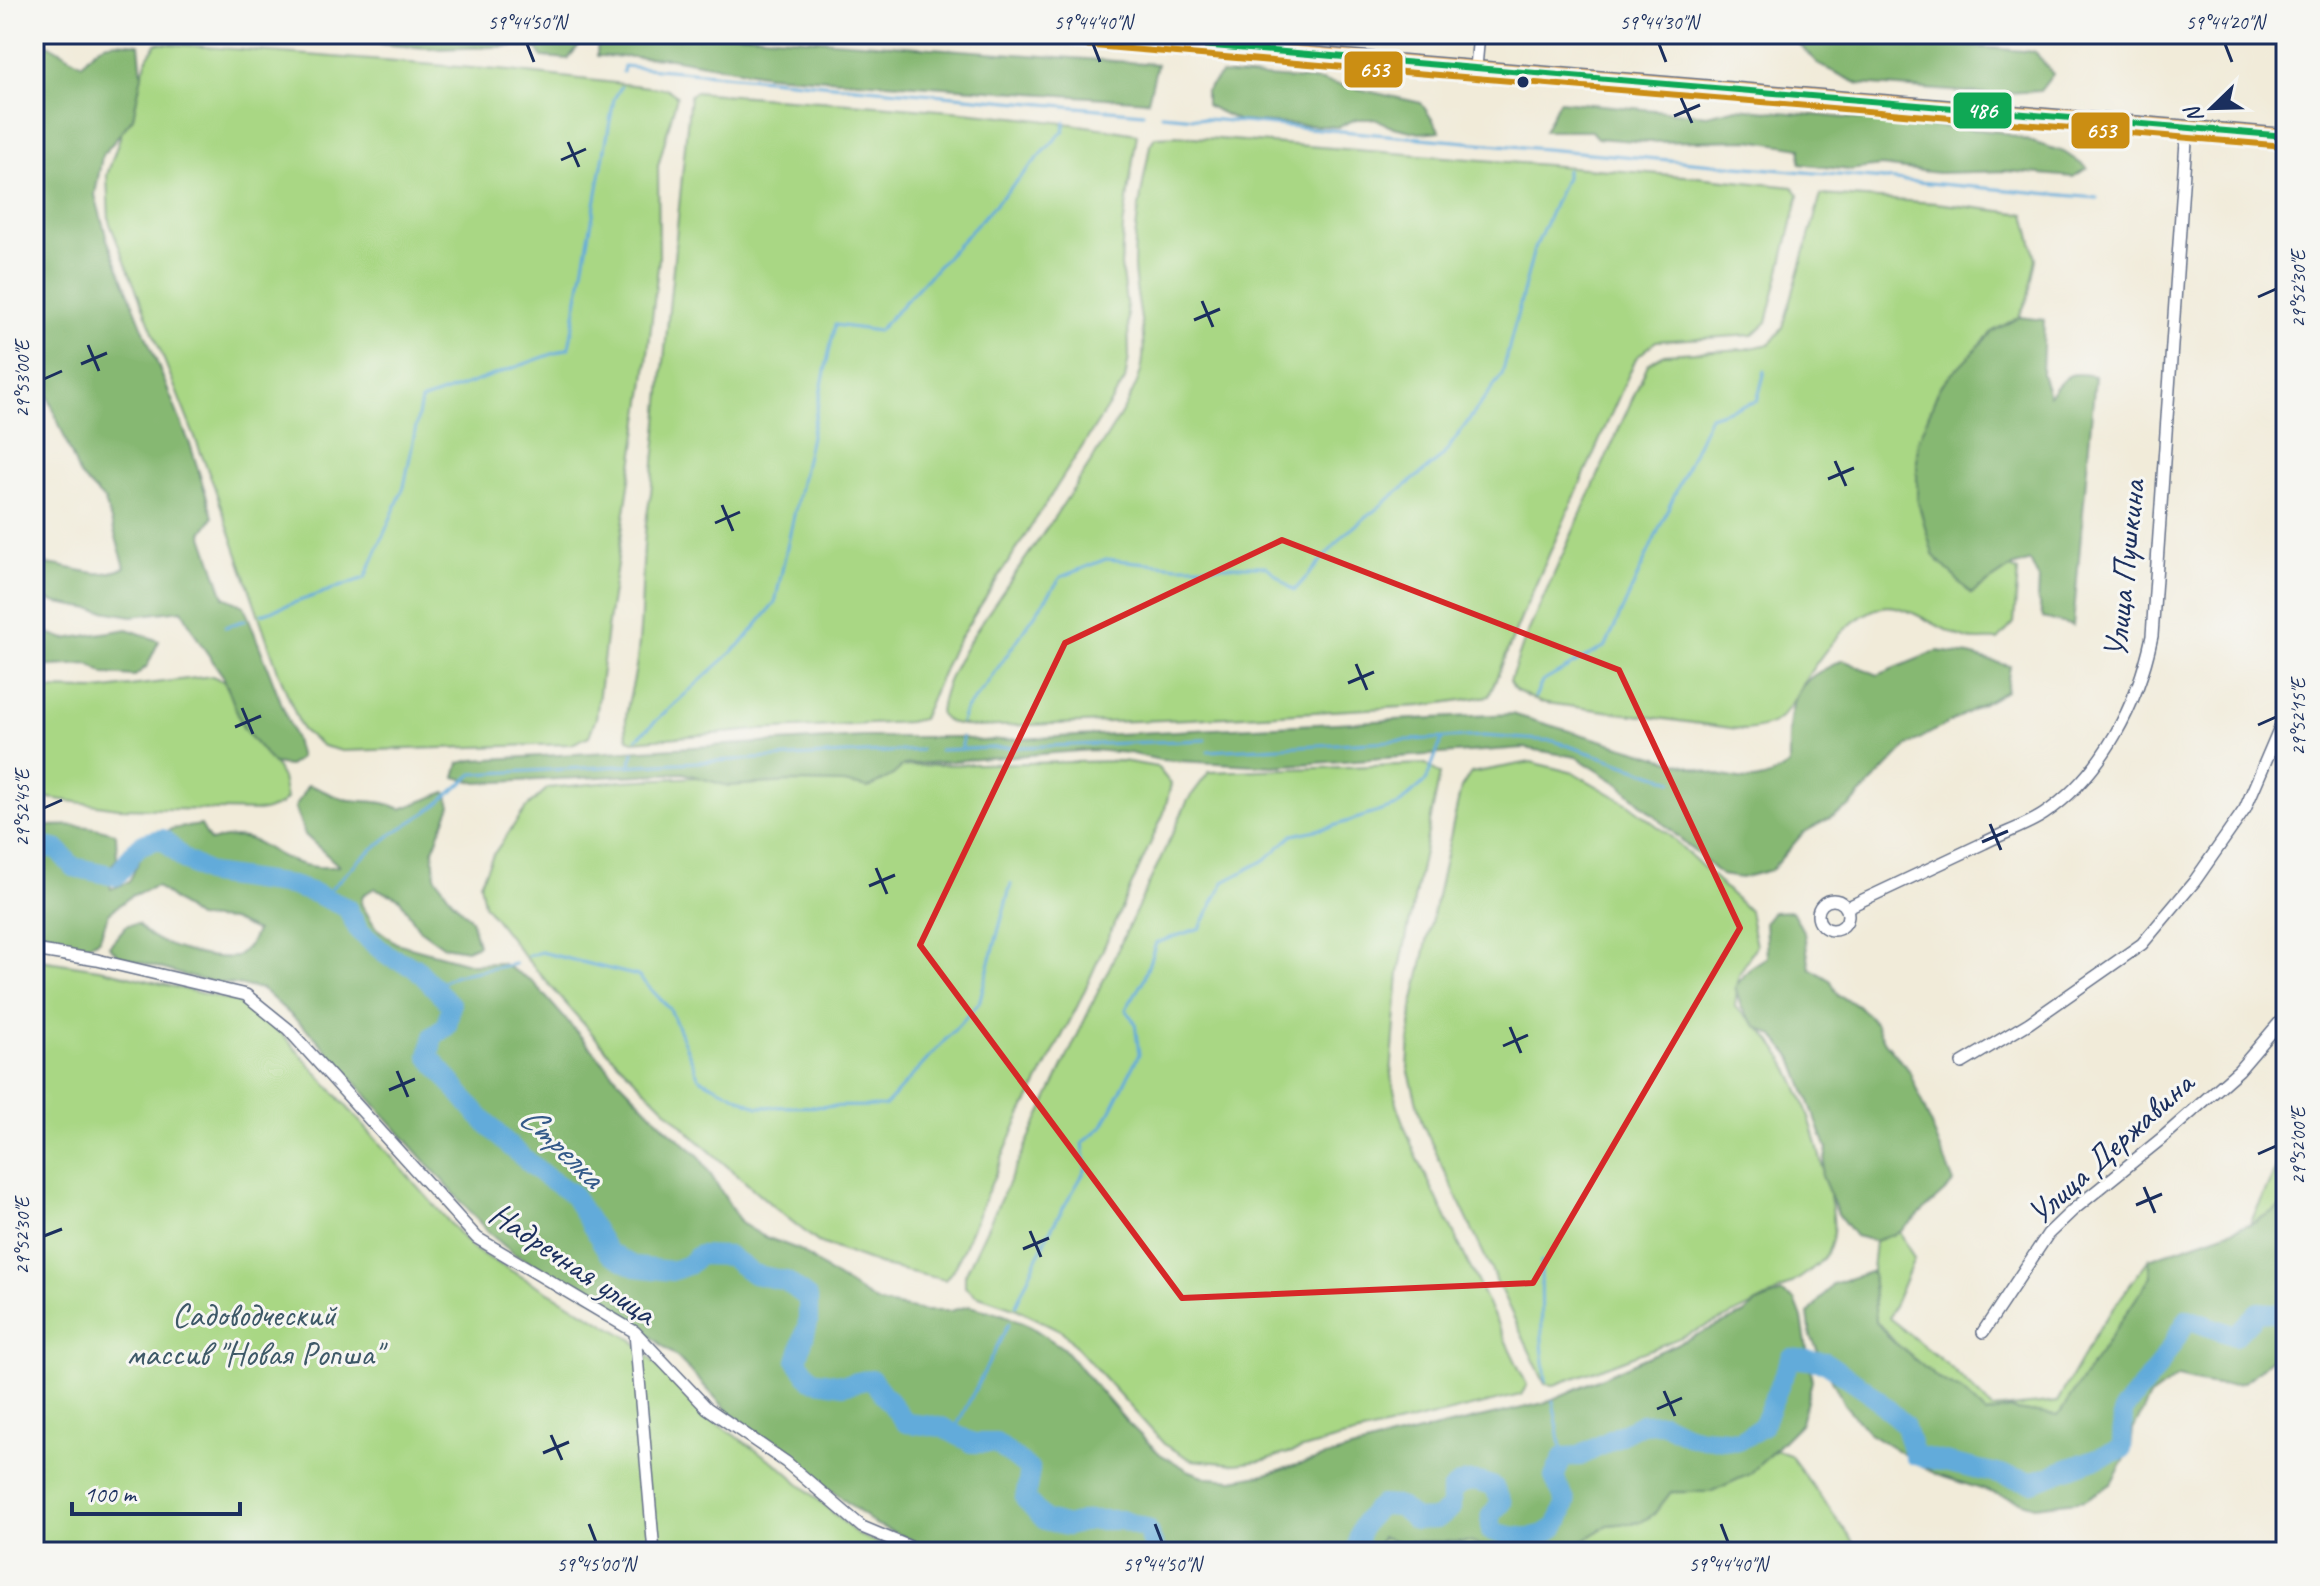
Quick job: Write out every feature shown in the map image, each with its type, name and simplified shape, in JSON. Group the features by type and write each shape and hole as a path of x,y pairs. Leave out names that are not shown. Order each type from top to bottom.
{"main road":[{"path":"1071,34 1168,38 2286,136"}],"street":[{"path":"1476,67 1479,34"},
{"name":"Улица Пушкина","path":"1846,908 2043,814 2077,785 2127,714 2144,670 2152,636 2187,127"},
{"path":"1962,1063 2029,1023 2142,944 2194,882 2245,809 2281,725 2286,705"},
{"name":"Надречная улица","path":"34,950 97,960 246,995 288,1029 477,1238 635,1332 707,1408 786,1462 862,1527 922,1552"},
{"name":"Улица Державина","path":"1983,1332 2048,1234 2239,1070 2286,1015"},
{"path":"635,1332 654,1552"}],"highlighted area":[{"path":"1282,540 1619,670 1740,928 1533,1283 1182,1298 920,945 1065,643"}],"green space":[{"path":"265,34 580,34 581,43 568,59 542,57 537,48 517,46 438,49"},
{"path":"598,34 736,34 1157,64 1148,101 768,75 670,58 597,56"},
{"path":"1799,34 1831,34 2035,52 2053,74 2040,91 1990,94 1859,84 1819,65 1796,41"},
{"path":"34,36 82,64 100,46 120,42 139,44 142,75 133,118 102,156 95,195 107,239 191,447 213,517 202,533 224,597 244,606 294,736 300,758 289,766 273,764 243,728 223,676 182,610 132,616 57,603 34,595 34,565 46,564 91,573 113,572 125,567 105,501 80,476 34,361"},
{"path":"157,43 510,71 667,89 677,96 658,166 659,258 644,388 596,718 589,736 572,744 342,751 323,746 302,730 279,674 214,486 109,221 107,175 148,56"},
{"path":"1221,74 1322,81 1421,103 1440,131 1420,133 1389,126 1377,119 1356,119 1338,127 1239,121 1206,105 1206,91"},
{"path":"695,92 972,113 1137,134 1123,227 1121,266 1128,317 1129,357 1125,380 952,650 922,719 634,741 628,739 626,716 638,655 647,516 690,95"},
{"path":"1559,101 1707,115 1737,108 2000,132 2064,152 2087,168 2073,177 2007,171 1938,173 1881,166 1849,170 1800,164 1801,148 1749,140 1646,142 1597,138 1591,131 1544,131"},
{"path":"1181,136 1697,177 1793,187 1799,195 1767,322 1753,335 1656,341 1636,358 1489,696 1421,706 973,727 948,722 940,714 942,699 961,654 1087,468 1120,416 1138,380 1142,367 1143,338 1134,266 1142,190 1150,145 1155,137"},
{"path":"1821,195 1936,203 2025,214 2036,259 2028,298 2019,317 1940,386 1971,594 2010,568 2018,571 2014,623 1998,640 1972,640 1913,613 1892,606 1882,607 1847,627 1827,648 1780,718 1749,730 1539,702 1515,690 1510,681 1524,641 1648,364 1664,354 1745,349 1770,344 1783,327"},
{"path":"2019,317 2044,320 2042,374 2049,395 2068,376 2095,376 2073,626 2043,618 2038,601 2039,580 2030,561 2010,568 1971,594 1933,555 1917,498 1917,444 1940,386 1993,331"},
{"path":"34,628 65,639 128,629 159,641 147,666 135,676 105,674 89,664 34,667"},
{"path":"1937,651 1969,655 2010,666 2006,691 1907,746 1848,808 1803,833 1771,870 1741,878 1721,875 1619,784 1576,757 1524,748 1273,766 1160,760 1129,753 1091,750 904,765 869,788 843,783 791,782 728,786 683,773 478,783 455,777 459,763 473,760 863,737 957,737 981,741 1512,714 1719,775 1756,780 1771,776 1789,765 1792,708 1801,688 1813,676 1843,660 1878,675"},
{"path":"212,676 223,681 271,757 282,778 286,799 280,805 264,811 118,808 34,796 34,689 97,690"},
{"path":"1122,761 1157,767 1171,784 1164,813 1078,1005 1017,1123 956,1266 945,1280 884,1266 818,1242 775,1208 696,1139 610,1054 525,957 484,904 480,883 493,855 526,808 548,788 622,781 933,765"},
{"path":"1531,762 1574,773 1628,804 1668,834 1749,911 1756,946 1739,974 1735,1007 1767,1036 1793,1076 1815,1137 1833,1217 1827,1253 1810,1271 1780,1290 1701,1329 1554,1385 1545,1384 1422,1123 1408,1068 1412,1009 1461,788 1471,773"},
{"path":"1426,764 1440,774 1399,973 1391,1075 1399,1112 1415,1153 1527,1385 1521,1395 1261,1461 1235,1464 1192,1460 1164,1444 1062,1331 1017,1309 976,1295 965,1287 965,1275 1188,800 1209,772"},
{"path":"308,785 344,799 380,802 401,809 446,792 451,805 433,850 435,876 471,919 478,945 466,950 443,946 419,929 399,898 375,888 363,895 361,904 376,928 396,943 472,964 501,963 532,981 618,1079 666,1128 699,1156 741,1223 763,1236 800,1250 878,1303 925,1311 950,1311 969,1306 1004,1315 1031,1327 1063,1348 1126,1421 1160,1454 1190,1471 1209,1478 1233,1480 1265,1474 1390,1439 1544,1403 1744,1314 1755,1304 1781,1293 1795,1300 1802,1318 1812,1381 1801,1423 1750,1474 1710,1492 1671,1492 1654,1514 1641,1522 1608,1525 1576,1546 1551,1552 1500,1552 1470,1542 1398,1541 1382,1537 1374,1552 939,1552 875,1524 725,1408 679,1359 643,1330 514,1254 489,1233 315,1037 262,989 197,979 119,956 109,946 127,925 138,924 157,939 183,950 236,957 250,944 256,931 231,920 197,918 156,886 131,896 109,913 99,940 88,945 34,937 34,827 85,826 116,834 117,859 107,870 111,889 129,882 145,848 171,829 201,825 210,841 238,837 256,842 300,864 339,866 305,835 295,807"},
{"path":"1792,911 1804,933 1810,968 1831,981 1838,996 1858,1005 1876,1024 1885,1042 1909,1070 1954,1183 1900,1232 1875,1241 1855,1236 1838,1214 1822,1176 1827,1149 1793,1059 1774,1036 1756,1026 1741,1007 1735,987 1750,968 1767,957 1765,921 1773,912"},
{"name":"Садоводческий массив \"Новая Ропша\"","path":"34,959 99,969 242,1003 285,1037 473,1249 633,1340 703,1414 781,1467 858,1535 900,1552 34,1552"},
{"path":"2286,1147 2286,1204 2250,1224"},
{"path":"2286,1204 2286,1353 2271,1359 2244,1382 2216,1385 2178,1377 2150,1397 2133,1430 2131,1448 2111,1484 2085,1500 2035,1506 1937,1475 1868,1432 1844,1404 1811,1337 1808,1314 1833,1284 1872,1271 1876,1321 1887,1336 1937,1378 1962,1391 1986,1414 2010,1409 2058,1416 2151,1276 2149,1259 2250,1224"},
{"path":"1900,1232 1914,1259 1889,1318 1950,1367 1993,1409 2057,1402 2101,1325 2149,1259 2151,1276 2058,1417 2010,1409 1986,1414 1962,1391 1937,1378 1901,1349 1876,1321 1872,1271 1875,1241"},
{"path":"1776,1450 1790,1455 1861,1552 1551,1552 1576,1545 1608,1525 1641,1522 1654,1514 1671,1492 1702,1491 1728,1484 1752,1470"},
{"path":"1382,1537 1398,1541 1470,1542 1500,1552 1374,1552"}],"water":[{"path":"1838,34 1978,34 1977,44"}],"waterway":[{"path":"623,72 624,66 1143,113"},
{"path":"262,614 365,578 404,487 421,401 569,348 614,99 621,87"},
{"path":"1162,115 2097,198"},
{"path":"637,738 743,642 775,603 835,325 878,331 1064,130 1065,122"},
{"path":"961,722 965,710 984,688 1061,577 1106,559 1178,566 1266,566 1294,591 1345,534 1442,457 1502,375 1533,253 1566,177 1566,170"},
{"path":"1535,697 1542,682 1606,646 1710,416 1757,401 1765,371"},
{"path":"225,627 245,620"},
{"path":"1208,751 1484,736 1554,741 1673,781"},
{"path":"962,737 962,749"},
{"path":"1016,1305 1048,1234 1086,1169 1083,1143 1103,1126 1139,1054 1135,1023 1126,1009 1143,981 1156,943 1200,928 1224,882 1265,860 1293,835 1397,806 1426,781 1442,739"},
{"path":"939,750 1205,740"},
{"path":"323,897 359,860 433,808 473,774 921,750"},
{"path":"631,764 633,752"},
{"name":"Стрелка","path":"34,844 58,850 73,867 116,876 138,847 163,839 185,860 210,874 289,885 347,908 359,931 388,956 416,968 451,1005 447,1026 433,1036 429,1056 479,1116 511,1147 572,1194 608,1252 635,1267 672,1271 688,1265 699,1255 729,1256 753,1274 786,1281 808,1298 808,1323 797,1361 811,1380 843,1385 871,1379 906,1423 942,1427 972,1443 996,1443 1030,1470 1025,1499 1045,1520 1067,1526 1089,1520 1121,1520 1147,1529 1156,1552"},
{"path":"528,956 541,952 638,976 670,1009 699,1078 758,1107 885,1106 979,1003 1011,884"},
{"path":"435,986 456,975 515,964"},
{"path":"1541,1262 1542,1344 1546,1381"},
{"name":"Стрелка","path":"1357,1552 1363,1526 1381,1505 1399,1506 1415,1520 1437,1519 1451,1508 1451,1491 1471,1482 1494,1487 1502,1503 1491,1515 1491,1531 1524,1537 1548,1532 1557,1525 1566,1503 1554,1477 1563,1457 1580,1456 1642,1424 1662,1423 1691,1437 1739,1441 1762,1427 1791,1358 1825,1362 1868,1391 1904,1424 1914,1455 2032,1482 2122,1449 2123,1410 2154,1373 2188,1319 2235,1336 2258,1312 2286,1314"},
{"path":"953,1433 1009,1323"},
{"path":"1553,1401 1563,1457"}],"transit line":[{"name":"486","path":"1071,34 2286,136"},
{"name":"653","path":"1070,44 2285,146"}]}
